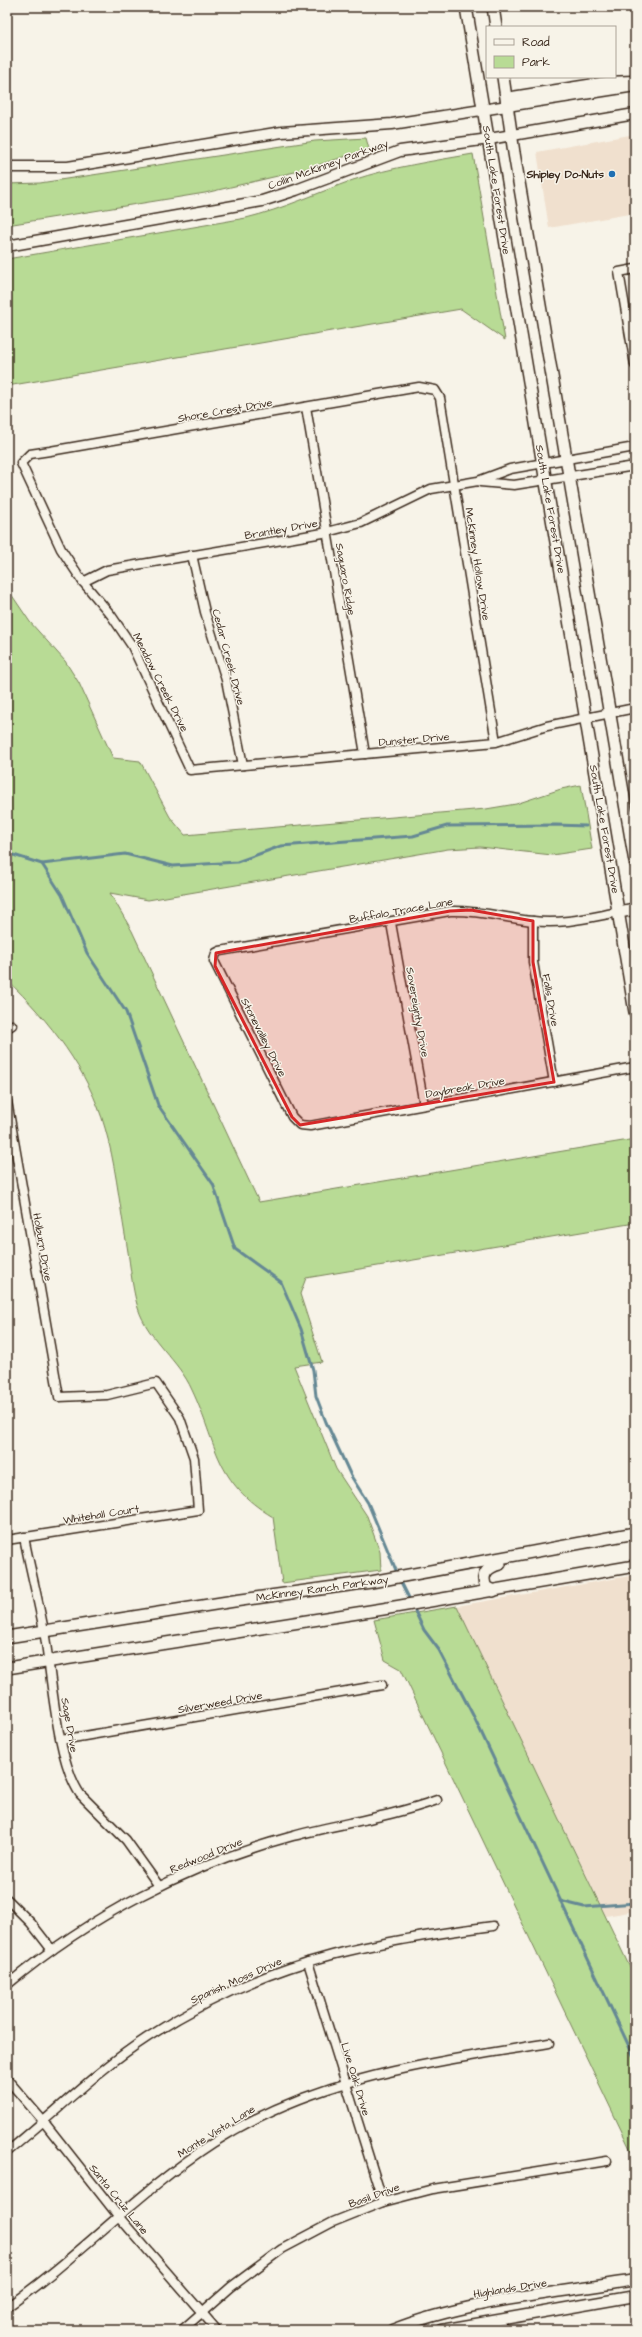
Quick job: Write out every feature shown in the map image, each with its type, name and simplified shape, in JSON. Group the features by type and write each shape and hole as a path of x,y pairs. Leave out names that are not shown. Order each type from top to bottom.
{"main road":[{"name":"South Lake Forest Drive","path":"466,7 635,1012"},
{"path":"493,7 496,26"},
{"name":"South Lake Forest Drive","path":"503,78 569,477 635,862"},
{"path":"619,912 635,909"},
{"name":"McKinney Ranch Parkway","path":"7,1638 234,1601 371,1582 635,1533"},
{"path":"493,1591 484,1583 484,1574 487,1569 533,1553"},
{"path":"7,1668 383,1609 635,1566"}],"street":[{"path":"507,102 607,82 635,81"},
{"name":"Collin McKinney Parkway","path":"7,167 68,167 282,132 364,127 484,110 507,102 635,86"},
{"name":"Collin McKinney Parkway","path":"7,246 262,201 296,190 400,151 489,139 635,114"},
{"path":"635,269 619,272 634,346 635,365"},
{"name":"Shore Crest Drive","path":"21,462 30,454 419,387 435,390"},
{"name":"McKinney Hollow Drive","path":"435,390 440,398 496,742"},
{"name":"Saguaro Ridge","path":"306,407 365,754"},
{"name":"Brantley Drive","path":"83,582 107,570 327,532 361,523 431,489 478,481 510,469 635,448"},
{"name":"Meadow Creek Drive","path":"21,462 61,548 83,582 111,614 132,646 190,770"},
{"name":"Brantley Drive","path":"478,481 514,485 635,466"},
{"name":"Cedar Creek Drive","path":"192,555 205,612 226,680 242,766"},
{"name":"Dunster Drive","path":"190,770 496,742 548,726 609,712 635,708"},
{"name":"Buffalo Trace Lane","path":"214,957 220,951 390,923 450,911 471,910 533,921 560,922 619,912"},
{"name":"Falls Drive","path":"533,921 533,962 554,1082"},
{"name":"Sovereignty Drive","path":"390,923 424,1106"},
{"name":"Stonevalley Drive","path":"214,957 215,966 285,1104 292,1117 300,1125"},
{"name":"Daybreak Drive","path":"300,1125 310,1126 635,1067"},
{"name":"Holburn Drive","path":"7,1101 9,1128 59,1397 106,1395 156,1383 180,1418 194,1458 198,1510"},
{"name":"Whitehall Court","path":"7,1540 198,1510"},
{"name":"Sage Drive","path":"24,1538 44,1631 61,1740 74,1786 80,1794 126,1840 159,1886"},
{"name":"Silverweed Drive","path":"61,1740 382,1685"},
{"name":"Redwood Drive","path":"7,1985 52,1950 105,1916 159,1886 268,1843 318,1829 400,1811 437,1800"},
{"path":"7,1899 31,1923 52,1950"},
{"name":"Spanish Moss Drive","path":"7,2152 101,2072 148,2037 214,2000 308,1962 381,1943 494,1926"},
{"name":"Live Oak Drive","path":"308,1962 382,2202"},
{"name":"Monte Vista Lane","path":"7,2307 119,2217 173,2171 230,2132 277,2108 345,2082 398,2069 549,2043"},
{"name":"Santa Cruz Lane","path":"7,2079 44,2122 119,2217 203,2312 217,2330"},
{"name":"Basil Drive","path":"182,2330 231,2287 282,2249 333,2222 382,2202 433,2189 607,2161"},
{"name":"Highlands Drive","path":"392,2330 466,2308 635,2280"},
{"path":"441,2330 635,2296"}],"highlighted area":[{"path":"471,910 533,921 533,962 554,1082 300,1125 292,1117 215,966 216,953 450,911"}],"shaded area":[{"path":"635,134 635,213 549,228 537,152"},
{"path":"635,1575 635,1911 606,1916 457,1606"}],"green space":[{"path":"366,138 369,149 299,171 205,193 7,225 7,184 40,183 315,141"},
{"path":"473,154 505,340 461,309 7,386 7,259 246,218 287,205 368,175"},
{"path":"7,588 30,622 65,661 79,683 113,758 140,761 170,817 185,835 486,809 516,804 561,789 581,785 592,849 552,855 480,847 448,849 148,900 110,893 132,931 259,1202 635,1139 635,1223 306,1278 300,1294 322,1362 294,1366 336,1469 367,1516 380,1552 381,1570 282,1583 273,1517 254,1504 239,1490 228,1476 213,1445 201,1410 192,1390 179,1369 149,1330 138,1308 112,1154 98,1107 89,1086 66,1048 52,1029 7,980"},
{"path":"457,1606 635,1978 635,2159 401,1669 385,1660 374,1620"}],"waterway":[{"path":"7,853 42,864 125,854 173,866 237,862 281,846 413,836 447,826 586,826"},
{"path":"42,864 62,895 87,953 126,1012 158,1105 213,1184 235,1249 281,1282 301,1329 313,1370 316,1396 326,1422 351,1476 368,1503 398,1575"},
{"path":"400,1580 411,1602"},
{"path":"413,1607 424,1630 439,1650 475,1719 635,2059"},
{"path":"560,1901 584,1907 635,1903"}],"place":[{"name":"Shipley Do-Nuts","path":"612,174"}]}
